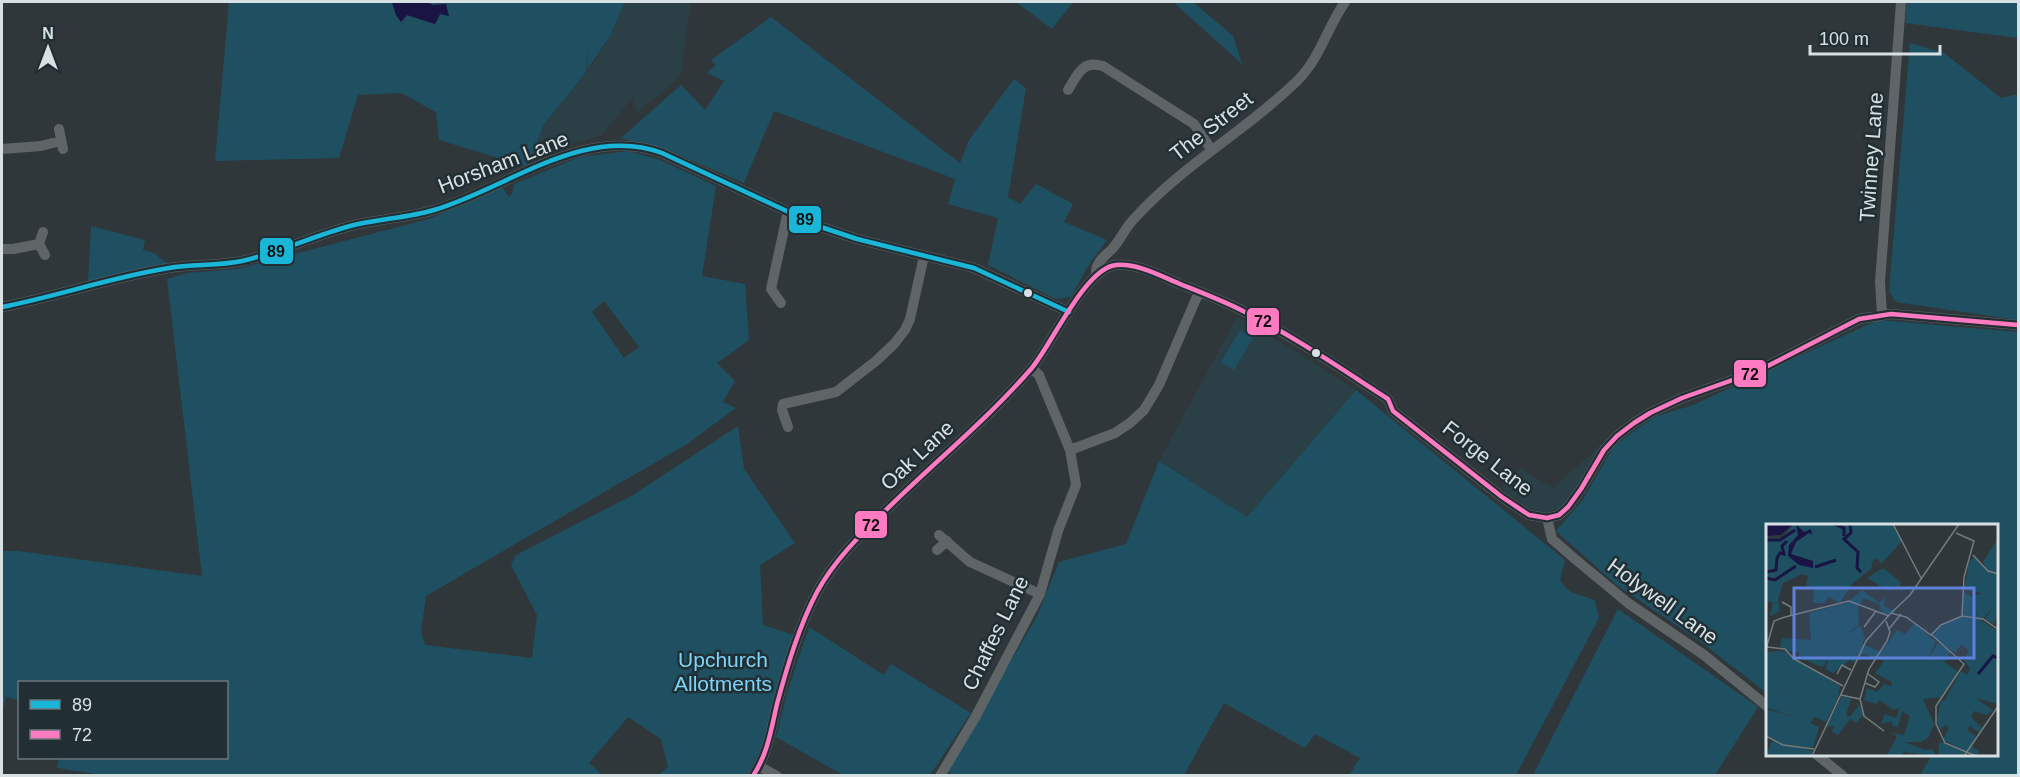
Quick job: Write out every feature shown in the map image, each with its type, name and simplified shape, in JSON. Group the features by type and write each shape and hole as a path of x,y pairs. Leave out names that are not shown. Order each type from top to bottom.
{"street":[{"name":"The Street","path":"1095,275 1097,264 1105,253 1112,249 1126,228 1154,197 1211,149 1259,114 1300,78 1320,49 1345,2"},
{"name":"Twinney Lane","path":"1882,314 1880,282 1901,2"},
{"path":"1068,90 1085,66 1094,63 1103,66 1194,124 1211,149"},
{"path":"2,149 41,146 60,140"},
{"name":"Horsham Lane","path":"2,307 40,300 110,280 169,268 241,261 351,226 435,210 547,162 605,147 634,146 656,151 840,234 977,269 1069,312"},
{"path":"781,303 771,289 788,211"},
{"path":"43,232 39,244 45,255"},
{"path":"2,249 39,244"},
{"path":"1112,249 1114,266"},
{"path":"788,427 782,410 783,404 836,392 876,361 899,339 911,316 924,256"},
{"name":"Forge Lane","path":"1128,265 1199,292 1253,316 1388,399 1393,411 1502,497 1529,515 1547,518 1558,515 1571,504 1605,450 1617,436 1650,413 1682,398 1758,371 1859,319 1882,314 2019,325"},
{"name":"Oak Lane","path":"756,771 768,746 777,706 793,654 816,594 826,577 849,547 927,470 985,419 1032,368 1095,275 1114,266 1128,265"},
{"path":"1070,450 1118,431 1144,410 1159,385 1199,292"},
{"name":"Chaffes Lane","path":"940,776 976,716 1040,594 1058,531 1076,485 1070,450 1039,375 1032,368"},
{"name":"Holywell Lane","path":"1547,518 1552,539 1575,559 1628,603 1704,655 1766,705"},
{"path":"937,550 943,538 970,562 1040,594"},
{"path":"1818,756 1843,776"},
{"path":"756,771 777,776"}],"shaded area":[{"path":"392,2 446,4 449,16 440,14 435,24 407,15 401,22"},
{"path":"625,2 691,2 680,77 637,113 633,97 602,135 530,160 544,124 592,64 610,36"},
{"path":"1237,317 1356,390 1247,517 1159,461"},
{"path":"1601,445 1574,493 1560,509 1542,513 1526,506 1501,487 1520,468 1553,488"}],"green space":[{"path":"229,2 392,2 401,22 407,15 435,24 446,4 433,5 426,2 625,2 610,36 587,70 588,39 586,72 544,124 530,160 525,166 439,140 436,112 401,93 358,95 339,158 215,161"},
{"path":"1016,2 1073,2 1052,29"},
{"path":"1173,2 1193,2 1233,36 1242,64"},
{"path":"1907,2 2018,2 2018,38 1905,23"},
{"path":"771,17 960,163 969,140 1014,79 1026,88 1008,197 1020,204 1036,184 1073,204 1064,222 1107,240 1088,266 1071,297 1056,299 988,265 998,218 948,204 955,179 774,111 744,183 672,152 621,138 681,85 705,110 724,81 707,73 716,65 711,60"},
{"path":"1910,43 1944,53 2001,98 2018,94 2018,320 1896,302 1889,291"},
{"name":"Upchurch Allotments","path":"629,151 660,160 716,186 702,276 745,284 749,340 717,363 735,381 723,402 736,408 687,444 426,596 421,631 425,645 532,658 537,615 511,565 516,555 633,495 738,426 744,469 795,543 760,565 763,625 796,636 770,727 747,775 658,775 668,767 661,739 628,717 589,763 603,775 103,775 57,768 59,759 228,759 228,681 18,681 18,700 6,697 2,713 2,551 18,551 202,576 167,279 187,273 237,269 429,219 502,187 509,197 514,184 580,157","holes":["604,301 639,347 624,358 592,312"]},
{"path":"91,226 145,240 143,250 154,253 169,265 88,281"},
{"path":"1878,320 2018,332 2018,775 1920,775 1931,756 1999,756 1999,524 1766,524 1766,692 1701,642 1618,586 1556,531 1582,501 1614,446 1654,417 1693,405"},
{"path":"1240,330 1253,338 1234,370 1221,362"},
{"path":"1356,390 1565,560 1560,580 1564,586 1572,592 1595,601 1599,618 1516,775 1349,775 1360,758 1315,734 1305,748 1224,703 1184,775 954,776 947,771 1037,616 1059,562 1126,544 1159,461 1247,517"},
{"path":"1618,609 1758,707 1715,775 1533,775"},
{"path":"809,627 884,675 891,664 971,713 930,775 843,775 776,737 787,693"}],"transit line":[{"name":"89","path":"2,307 148,272 178,267 233,263 255,258 350,226 434,210 575,153 604,147 633,146 662,153 821,227 857,239 974,268 1069,312"},
{"name":"72","path":"753,776 766,750 789,661 799,633 817,592 831,570 865,530 1014,388 1039,358 1081,293 1104,269 1124,265 1149,271 1233,306 1260,320 1388,399 1393,411 1502,497 1529,515 1547,518 1559,515 1568,507 1604,450 1634,423 1682,398 1758,371 1859,319 1891,314 2018,325"}]}
